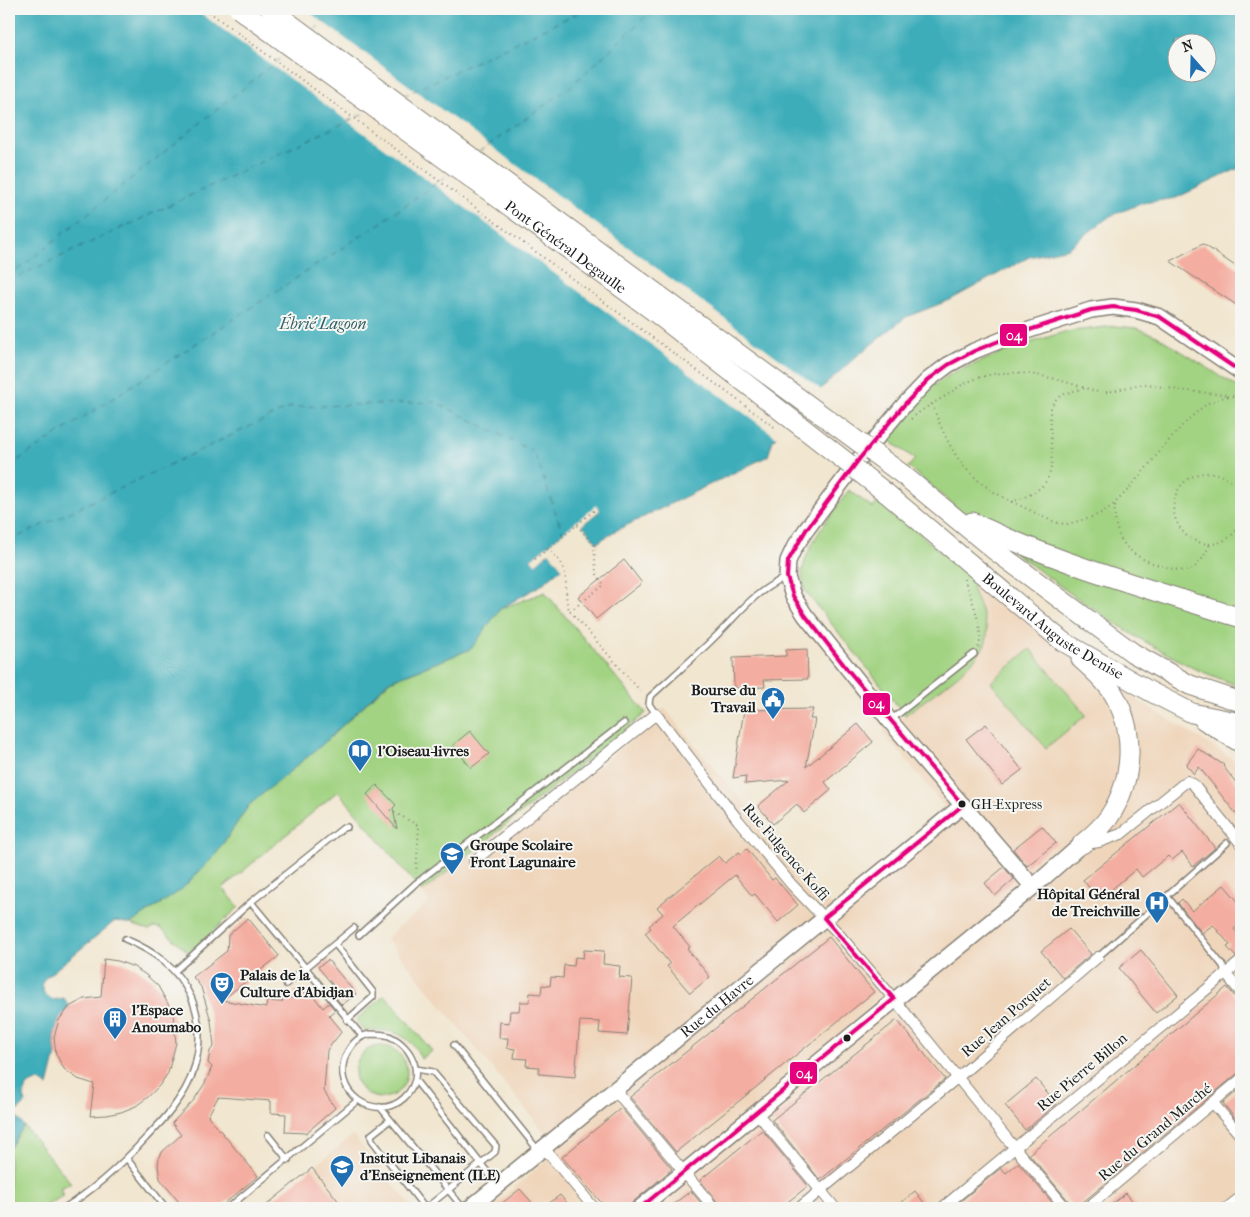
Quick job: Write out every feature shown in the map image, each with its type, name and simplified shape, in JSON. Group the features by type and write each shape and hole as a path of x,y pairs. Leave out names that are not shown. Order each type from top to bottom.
{"highway":[{"name":"Pont Général Degaulle","path":"239,9 644,304 886,493"},
{"name":"Pont Général Degaulle","path":"270,9 902,474"},
{"name":"Boulevard Auguste Denise","path":"902,474 1027,575 1133,653 1190,685 1241,702"},
{"name":"Boulevard Auguste Denise","path":"886,493 1062,641 1192,713 1241,723"},
{"path":"946,510 1003,537 1094,570 1241,618"},
{"path":"1062,641 1112,691 1123,712 1128,732 1130,757 1127,776 1120,796 1109,817 1082,844"},
{"path":"1192,713 1241,743"}],"main road":[{"path":"1033,887 890,721 805,615 793,596 787,577 788,561 806,530 872,443 904,405 928,380 948,365 974,351 1060,319 1091,310 1112,307 1136,310 1160,317 1241,372"},
{"name":"Rue du Havre","path":"470,1208 963,805"},
{"path":"640,1208 1033,887 1082,844"}],"street":[{"path":"474,861 656,714"},
{"name":"Rue Fulgence Koffi","path":"656,714 738,820 894,999 957,1078 1066,1208"},
{"path":"1082,844 1099,842 1121,834 1187,781 1193,784 1241,844"},
{"name":"Rue Jean Porquet","path":"799,1208 957,1078 1098,957"},
{"name":"Rue Pierre Billon","path":"942,1208 1241,961"},
{"path":"1226,974 1241,993"},
{"name":"Rue du Grand Marché","path":"1087,1208 1241,1079"},
{"path":"615,1090 714,1208"},
{"path":"1214,1103 1241,1136"},
{"path":"757,1113 835,1208"},
{"path":"542,1150 594,1208"},
{"path":"1227,1208 1241,1196"}],"lane":[{"path":"648,701 650,697 718,634 750,599 767,586 787,577"},
{"path":"890,721 974,654"},
{"name":"Rue Fulgence Koffi","path":"648,701 650,708 656,714"},
{"path":"359,935 415,884 624,723"},
{"path":"175,971 251,902 343,828 347,827"},
{"name":"Rue Jean Porquet","path":"1098,957 1227,843"},
{"path":"1167,896 1223,966 1226,974"},
{"path":"251,902 362,1036"},
{"path":"286,984 354,928"},
{"path":"64,1208 82,1197 127,1159 178,1101 188,1083 195,1064 199,1046 198,1025 194,1006 186,988 175,971 160,957 144,947 124,939"},
{"path":"335,944 373,992 372,997 347,1020"},
{"path":"370,1034 387,1036 407,1048 413,1058 416,1069 415,1080 410,1091 392,1105 380,1107 358,1100 343,1081 342,1071 344,1060 350,1048 362,1036 370,1034"},
{"path":"454,1045 542,1150"},
{"path":"390,1120 371,1135 372,1140 424,1207 428,1207 495,1152 496,1146 434,1072 416,1069"},
{"path":"415,1080 498,1185"},
{"path":"228,1208 358,1100"},
{"path":"380,1107 462,1208"},
{"path":"268,1135 288,1160"},
{"path":"127,1159 166,1208"}],"path":[{"path":"205,9 782,432"},
{"path":"906,425 919,412 967,382 1008,372 1032,374 1098,392 1108,392 1147,384 1241,398"},
{"path":"1011,502 1040,489 1048,479 1052,467 1049,414 1054,402 1065,394 1085,388"},
{"path":"932,404 944,436 958,460 974,478 995,494 1011,502 1067,524 1088,518 1115,505 1187,422 1204,406 1217,399 1231,396"},
{"path":"1241,492 1234,482 1223,475 1210,472 1198,474 1186,480 1178,490 1174,502 1174,514 1178,526 1186,536 1198,542 1210,544 1222,541 1232,536 1241,523"},
{"path":"1115,505 1114,517 1118,535 1126,547 1140,558 1179,571 1191,570 1199,564 1210,544"},
{"path":"535,560 596,509"},
{"path":"570,611 604,585 596,573 594,545 577,525"},
{"path":"548,548 563,567 568,590 567,605 570,611 648,701"},
{"path":"964,579 980,630 980,646 974,654"},
{"path":"390,810 419,826 415,884"}],"shaded area":[{"path":"976,583 1082,666 1241,764 1241,1208 490,1208 559,1150 386,938 430,901 422,892 468,854 476,864 650,725 664,708 822,896 840,914 956,819 883,732 965,669 981,653 985,645 986,628 972,588"},
{"name":"Institut Libanais d'Enseignement (ILE)","path":"353,1135 413,1208 263,1208"}],"green space":[{"path":"1115,326 1137,328 1157,336 1241,389 1241,687 1193,668 1135,636 1074,596 1015,553 1005,533 963,513 908,467 915,459 886,438 908,410 933,386 952,373 1017,347 1064,332"},
{"path":"849,490 873,508 880,499 976,583 972,588 985,624 987,636 984,646 966,668 905,715 805,591 802,580 802,571 810,548 822,527"},
{"path":"545,592 646,713 422,892 338,791 223,888 239,907 189,953 161,928 155,927 149,930 130,924 181,890 216,854 249,805 323,744 390,681 471,649 500,609"},
{"path":"1030,649 1086,715 1046,748 991,682"},
{"path":"385,995 432,1051 421,1059 417,1050 405,1038 382,1030 364,1031 356,1020"},
{"path":"376,1046 386,1046 400,1053 407,1067 407,1077 400,1091 386,1098 376,1098 366,1094 359,1087 355,1077 355,1067 359,1057 366,1050"},
{"path":"24,1126 71,1183 60,1188 63,1196 40,1208 9,1208 9,1149"}],"water":[{"name":"Ébrié Lagoon","path":"9,9 1241,9 1241,167 1176,198 1143,203 1110,216 1068,248 1029,257 950,300 906,317 858,355 825,385 773,440 768,456 613,532 597,543 582,525 600,511 596,506 531,559 535,564 549,552 562,568 541,585 500,609 471,649 389,681 323,744 249,805 216,854 181,890 130,924 115,921 45,978 42,983 44,994 53,1000 64,998 69,1007 59,1020 54,1037 56,1054 48,1086 39,1081 31,1083 24,1091 26,1103 14,1114 24,1126 9,1149"}],"pier":[{"path":"195,9 305,9 823,391 778,438"},
{"path":"596,505 600,510 582,525 597,543 595,545 580,525 596,509 535,559 549,550 564,567 562,568 549,552 535,564 531,559"}],"building":[{"path":"1203,244 1241,270 1241,308 1170,261"},
{"path":"624,560 642,583 596,619 578,597"},
{"path":"807,649 808,679 764,680 765,687 734,688 733,658 786,656 786,650"},
{"path":"813,709 810,719 815,719 806,767 858,724 873,742 825,782 831,790 804,813 797,804 773,824 758,806 789,780 745,784 746,776 733,778 744,710"},
{"path":"986,724 1022,770 1002,785 966,739"},
{"path":"470,731 489,754 471,768 453,745"},
{"path":"1198,749 1224,765 1241,789 1241,820 1199,767 1194,774 1186,765"},
{"path":"377,785 396,805 393,808 397,829 367,794"},
{"path":"1179,802 1215,848 1193,866 1182,852 1172,860 1168,856 1142,877 1136,869 1099,900 1083,880"},
{"path":"1042,826 1056,843 1027,866 1013,849"},
{"path":"747,849 772,880 775,878 798,905 778,922 755,894 752,896 735,875 673,926 690,947 687,949 710,977 690,993 667,966 670,964 645,933 651,928 649,926 663,914 657,907 674,893 719,856 725,863 739,852 741,854"},
{"path":"1004,867 1014,879 995,896 985,883"},
{"path":"1224,885 1241,905 1241,923 1234,929 1241,937 1241,954 1236,957 1227,947 1230,945 1213,925 1202,933 1178,903 1182,899 1192,911"},
{"path":"248,918 279,956 222,1000 266,1008 267,1001 282,1002 283,997 294,998 294,991 311,993 323,1008 329,1003 335,1010 329,1015 342,1031 327,1050 324,1091 335,1108 306,1133 285,1132 286,1114 271,1113 271,1101 218,1097 208,1116 258,1176 219,1208 184,1208 160,1179 158,1166 159,1158 163,1151 181,1135 172,1123 194,1100 205,1083 212,1067 208,1063 210,1051 214,1046 211,1021 201,987 193,977 227,951 228,935"},
{"path":"1069,929 1091,954 1063,978 1041,951"},
{"path":"829,937 874,992 676,1152 630,1097"},
{"path":"584,950 604,951 603,964 620,966 619,977 632,978 627,1035 599,1033 600,1022 580,1021 575,1077 539,1074 539,1067 526,1066 527,1059 514,1058 515,1049 507,1048 508,1038 499,1038 500,1022 509,1023 510,1011 519,1011 520,1002 529,1002 530,993 541,994 542,985 550,986 551,977 563,978 564,965 574,966 575,957 583,958"},
{"path":"1141,950 1178,995 1156,1013 1119,968"},
{"name":"l'Espace Anoumabo","path":"104,959 118,961 134,967 158,986 173,1013 176,1043 168,1073 148,1097 136,1106 121,1112 90,1116 94,1084 78,1079 64,1069 56,1054 54,1037 59,1020 69,1007 84,999 101,997"},
{"path":"328,960 356,994 342,1005 336,998 340,994 318,967"},
{"path":"1227,987 1236,998 1241,1000 1241,1072 1076,1208 1073,1208 1029,1154"},
{"path":"897,1020 945,1079 820,1180 772,1120"},
{"path":"1036,1079 1057,1104 1025,1130 1005,1105"},
{"path":"1241,1088 1241,1126 1223,1103"},
{"path":"621,1108 672,1169 626,1208 606,1208 562,1157"},
{"path":"762,1130 808,1186 780,1208 721,1208 700,1180"},
{"path":"1018,1163 1057,1208 952,1208 1001,1168 1006,1173"},
{"path":"312,1168 340,1203 333,1208 263,1208"},
{"path":"520,1189 537,1208 496,1208"},
{"path":"691,1191 705,1208 668,1208"},
{"path":"915,1191 928,1208 895,1208"},
{"path":"1126,1193 1138,1208 1107,1208"},
{"path":"560,1195 571,1208 543,1208"}],"ferry route":[{"path":"314,30 341,9"},
{"path":"403,96 586,9"},
{"path":"479,152 570,87 654,9"},
{"path":"9,277 286,54"},
{"path":"9,281 365,113"},
{"path":"9,466 376,226 449,174"},
{"path":"9,541 291,407 436,402 534,452 563,533"}],"transit line":[{"name":"04","path":"640,1208 894,999 824,918 963,805 847,669 805,615 793,596 787,577 788,561 806,530 860,458 904,405 928,380 948,365 974,351 1014,335 1091,310 1113,307 1136,310 1160,317 1241,372"}],"place":[{"name":"Bourse du Travail","path":"773,720"},
{"name":"l'Oiseau-livres","path":"360,772"},
{"name":"GH-Express","path":"962,804"},
{"name":"Groupe Scolaire Front Lagunaire","path":"452,875"},
{"name":"Hôpital Général de Treichville","path":"1157,924"},
{"name":"Palais de la Culture d'Abidjan","path":"222,1005"},
{"name":"l'Espace Anoumabo","path":"115,1040"},
{"name":"Institut Libanais d'Enseignement (ILE)","path":"342,1188"}]}
